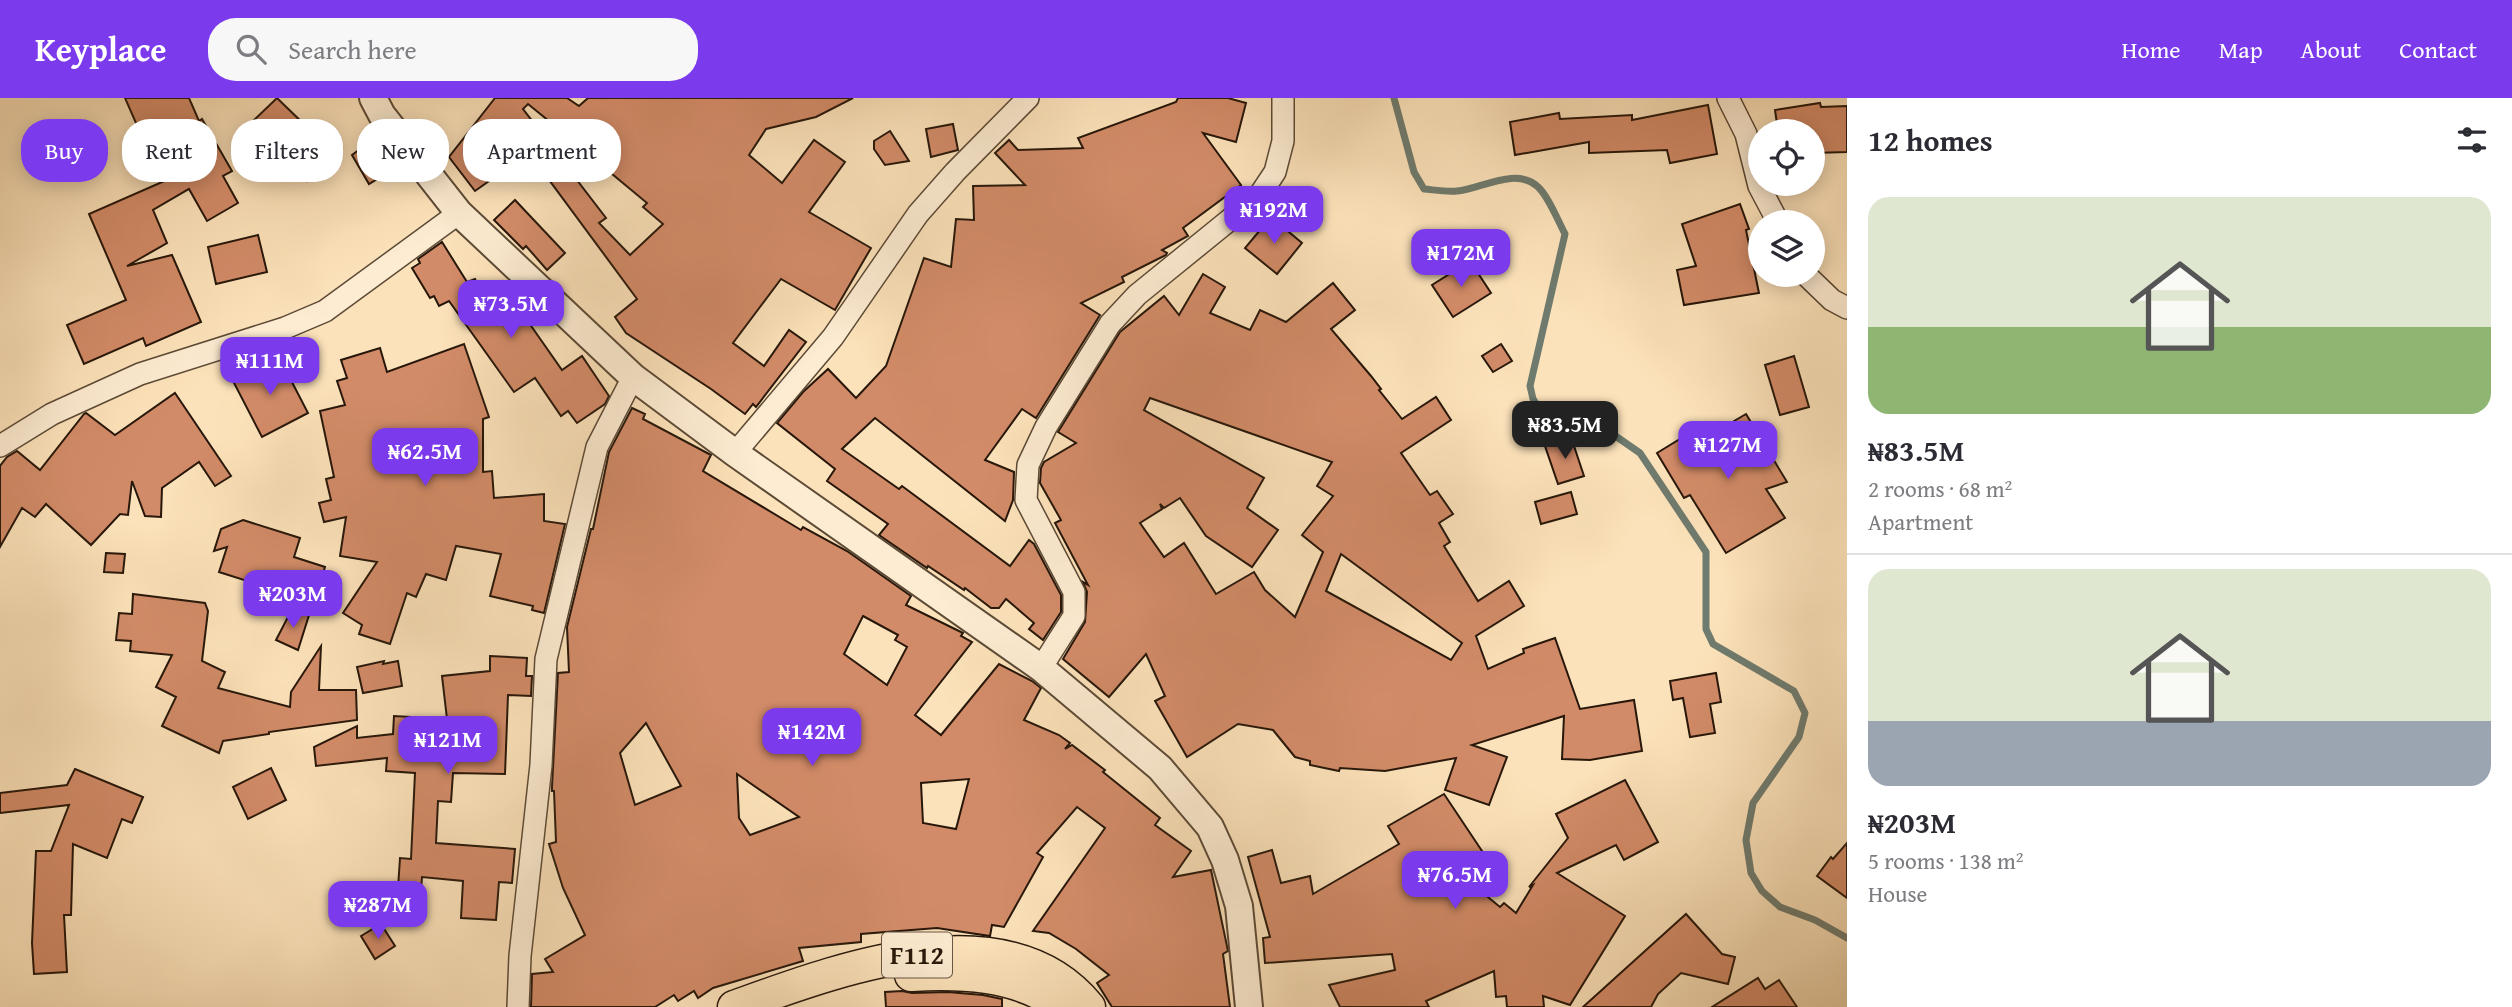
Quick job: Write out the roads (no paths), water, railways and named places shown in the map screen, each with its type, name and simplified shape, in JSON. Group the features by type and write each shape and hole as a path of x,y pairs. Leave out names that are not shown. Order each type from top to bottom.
{"main road":[{"name":"F112","path":"734,1007 845,971 900,958 941,952 975,951 1011,958 1056,976 1077,992 1089,1007"},
{"name":"F112","path":"784,1007 839,989 904,975 946,973 986,977 1023,986 1044,995 1061,1007"}],"street":[{"path":"373,98 382,115 459,214 633,377 735,453 1041,668 1160,768 1210,827 1225,860 1238,906 1249,1007"},
{"path":"735,453 833,337 918,214 1028,98"},
{"path":"1041,668 1074,615 1074,592 1026,500 1028,465 1046,427 1110,324 1137,295 1259,196 1275,172 1283,141 1283,98"},
{"path":"1728,98 1746,134 1759,186 1772,210"},
{"path":"0,446 52,414 140,374 285,328 325,311 459,214"},
{"path":"1818,287 1832,300 1847,308"},
{"path":"518,1007 520,956 541,765 546,659 597,447 633,377"}],"waterway":[{"path":"1394,98 1414,172 1424,189 1457,191 1519,178 1537,186 1549,202 1565,234 1530,386 1533,399 1542,412 1614,435 1640,453 1706,552 1706,629 1713,644 1794,691 1805,713 1799,737 1753,803 1746,840 1751,873 1762,891 1780,907 1815,920 1847,938"}]}
